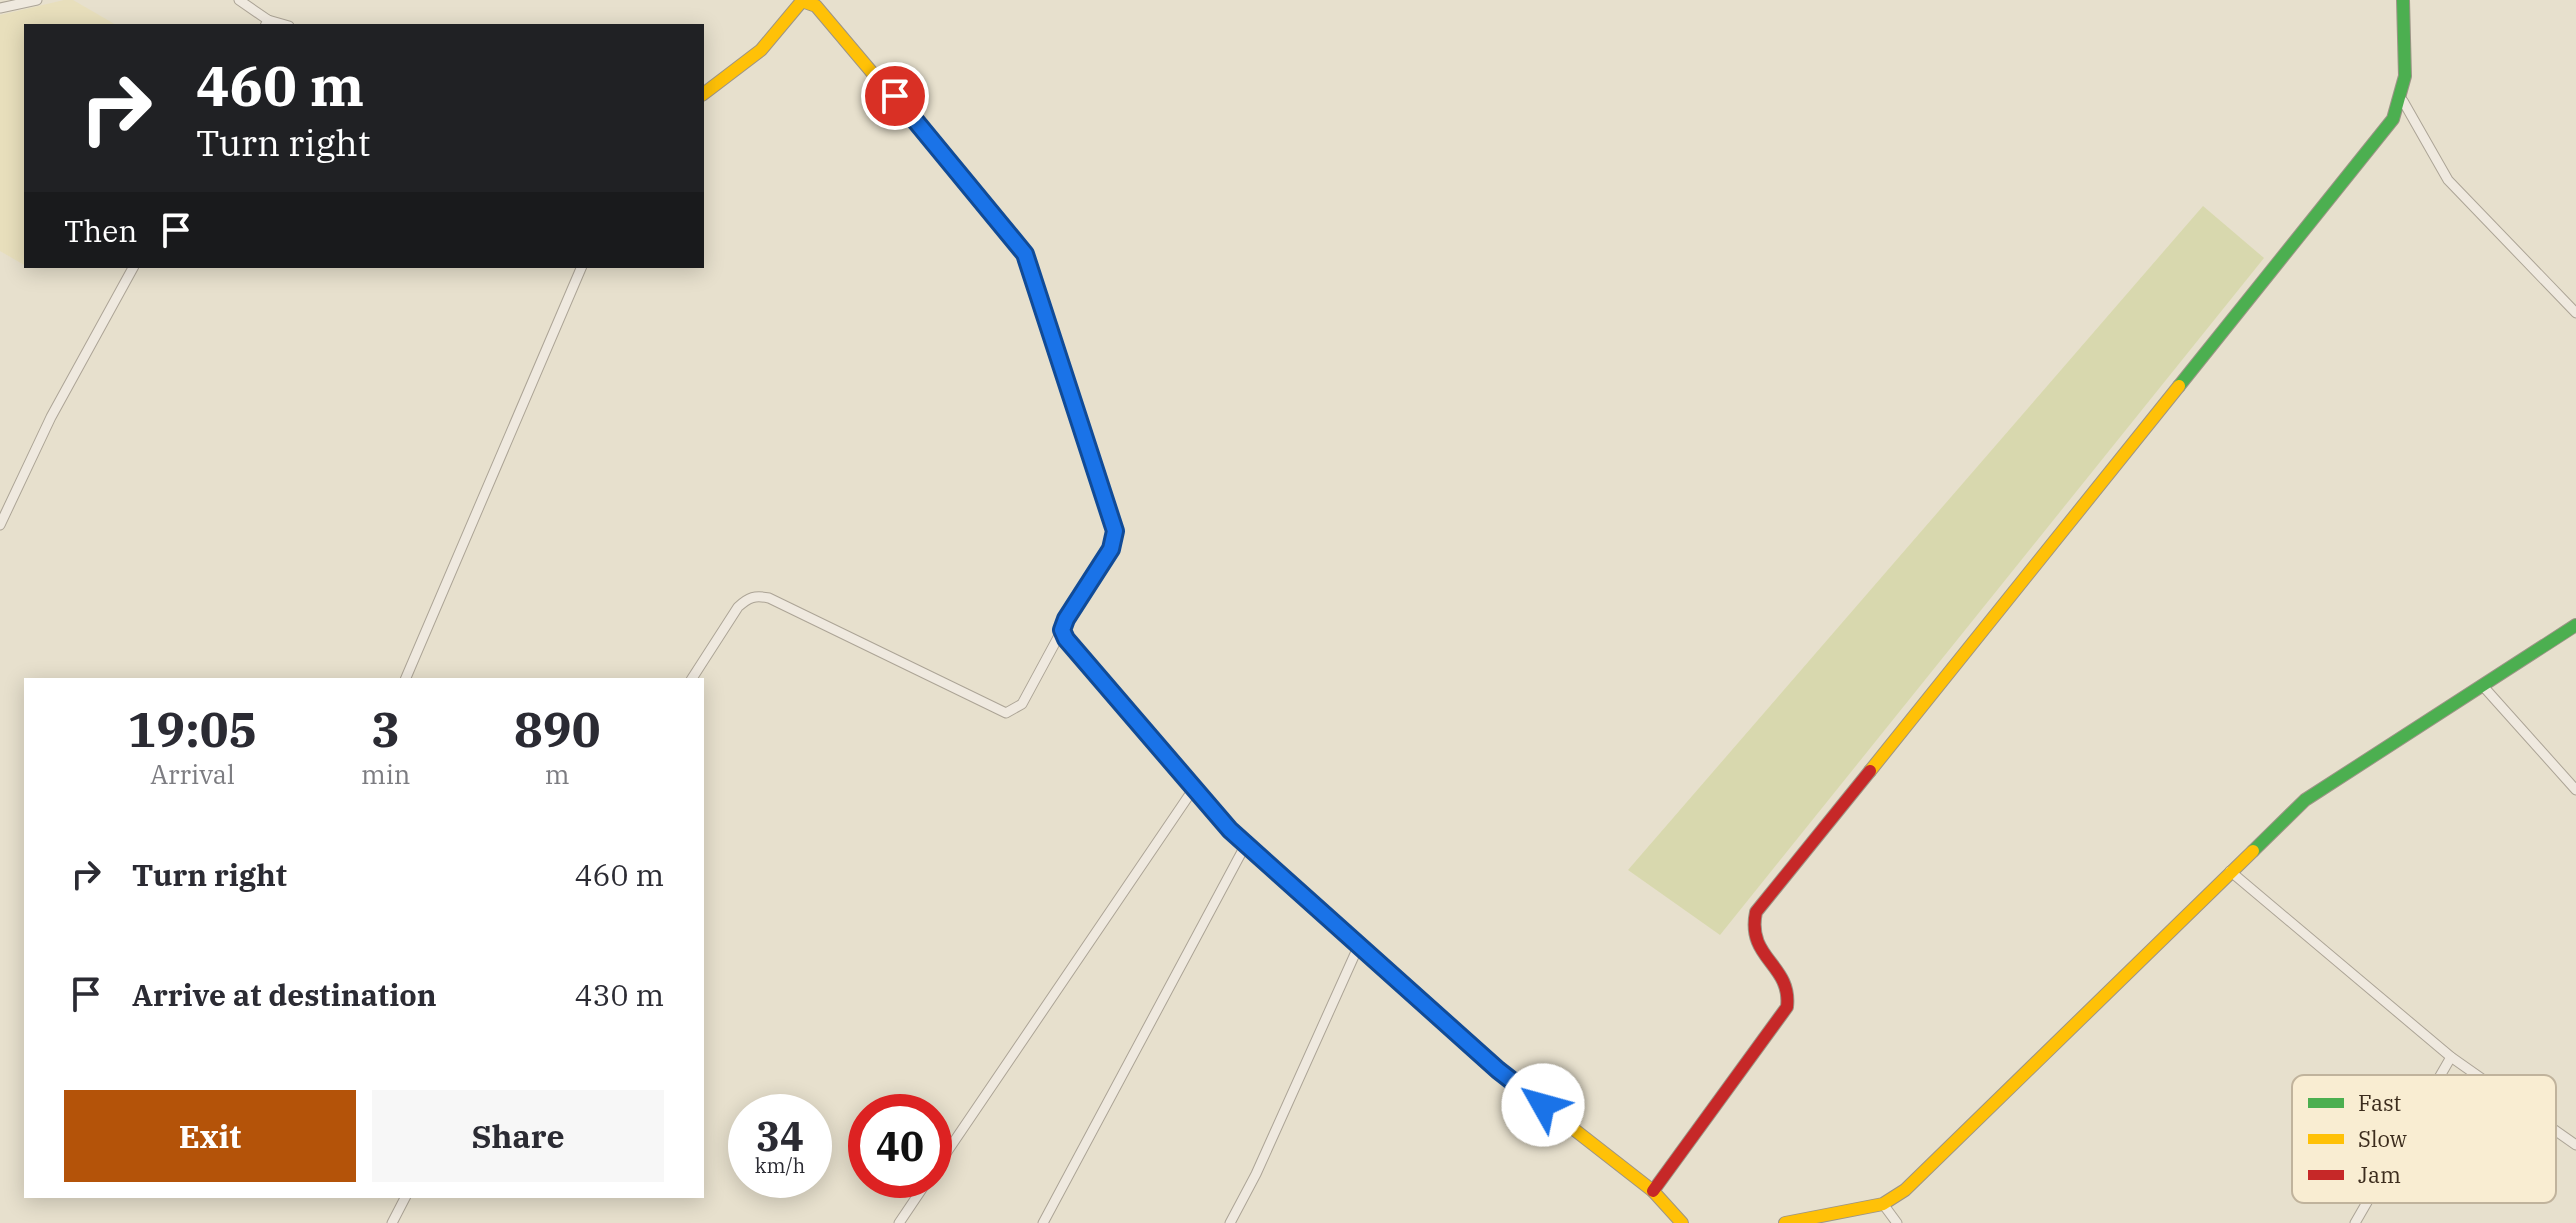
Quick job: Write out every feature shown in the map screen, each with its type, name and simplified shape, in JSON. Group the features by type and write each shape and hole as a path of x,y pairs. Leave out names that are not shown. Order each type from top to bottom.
{"street":[{"path":"0,8 37,0"},
{"path":"239,0 267,23"},
{"path":"1653,1191 1787,1007 1790,995 1787,983 1755,947 1751,924 1756,912 2393,119 2403,101 2403,0"},
{"path":"692,678 738,607 749,598 758,596 769,598 1006,713 1022,704 1111,549 1115,531 1025,254 836,26 811,3 795,2 761,50 704,93"},
{"path":"2403,101 2448,180 2576,313"},
{"path":"0,525 51,417 133,268"},
{"path":"406,678 581,268"},
{"path":"1785,1223 1883,1204 1927,1173 2305,800 2576,625"},
{"path":"1062,630 1070,645 1246,844 1498,1070 1653,1191 1682,1223"},
{"path":"2482,685 2576,790"},
{"path":"952,1144 1194,788"},
{"path":"1043,1223 1246,844"},
{"path":"2230,871 2451,1057 2477,1075"},
{"path":"1230,1223 1256,1174 1359,945"},
{"path":"2441,1075 2451,1057"},
{"path":"2556,1131 2576,1145"},
{"path":"392,1223 405,1198"},
{"path":"899,1223 916,1198"},
{"path":"2355,1223 2367,1203"},
{"path":"1883,1204 1897,1223"}],"shaded area":[{"path":"73,0 115,24 24,24 24,265 0,251 0,15"}],"green space":[{"path":"2203,206 2264,258 1720,935 1628,870"}],"traffic: fast":[{"path":"2179,386 2393,119 2405,76 2403,0"},
{"path":"2253,851 2305,800 2576,625"}],"traffic: slow":[{"path":"704,93 761,50 802,1 816,6 1025,254 1044,313"},
{"path":"1870,771 2179,386"},
{"path":"1226,826 1498,1070 1653,1191 1682,1223"},
{"path":"1785,1223 1883,1204 1905,1190 2253,851"}],"traffic: jam":[{"path":"1044,313 1115,531 1111,549 1062,630 1070,645 1226,826"},
{"path":"1653,1191 1787,1007 1783,981 1757,941 1756,912 1870,771"}],"route":[{"path":"895,96 1014,236 1025,254 1115,531 1111,549 1066,619 1062,630 1066,639 1230,830 1498,1070 1543,1105"}]}
